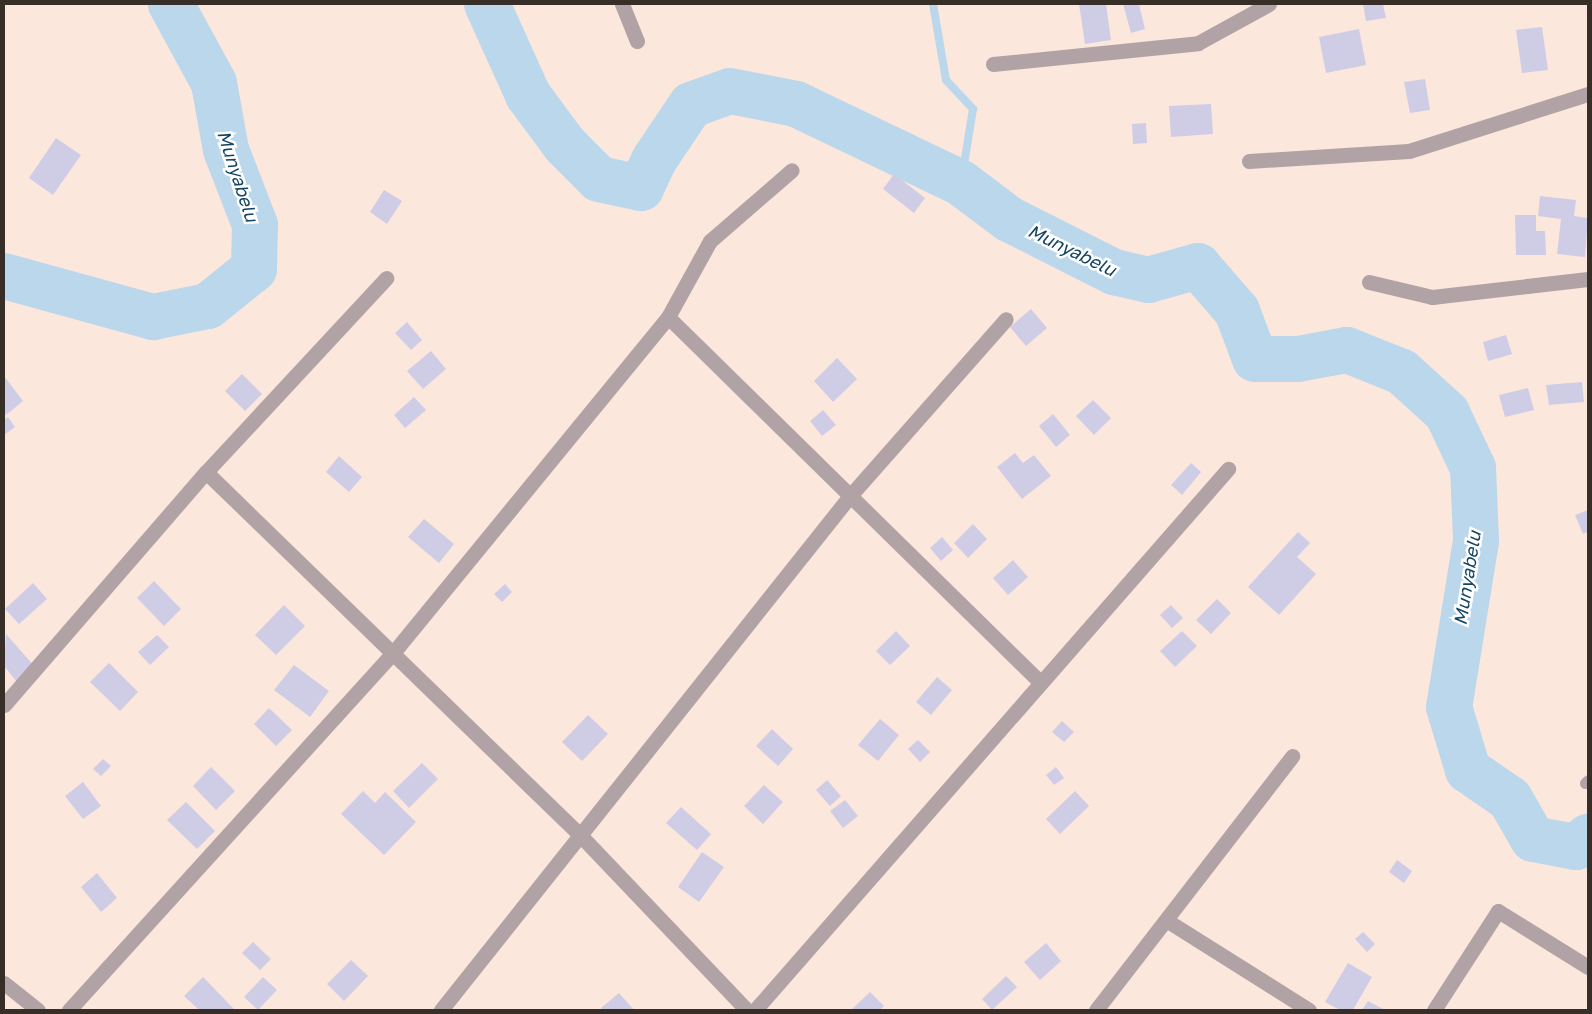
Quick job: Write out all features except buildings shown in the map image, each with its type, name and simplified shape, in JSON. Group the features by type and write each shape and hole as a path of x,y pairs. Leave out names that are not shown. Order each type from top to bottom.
{"street":[{"path":"622,4 637,40"},
{"path":"993,64 1198,43 1269,4"},
{"path":"1249,161 1409,151 1588,94"},
{"path":"69,1010 393,653 668,317 710,241 792,170"},
{"path":"4,705 206,472 386,278"},
{"path":"1369,282 1432,297 1588,279"},
{"path":"668,317 849,497 1040,682"},
{"path":"441,1010 582,837 849,497 1006,318"},
{"path":"755,1010 1228,469"},
{"path":"206,472 582,837 747,1010"},
{"path":"1096,1010 1292,756"},
{"path":"1434,1010 1498,911 1588,967"},
{"path":"1166,920 1309,1010"},
{"path":"4,984 38,1010"}],"waterway":[{"name":"Munyabelu","path":"4,276 153,317 208,306 254,269 255,225 226,150 214,83 171,4"},
{"name":"Munyabelu","path":"487,4 528,95 565,145 599,179 641,188 654,160 691,105 730,91 796,104 961,183 1009,219 1114,272 1148,280 1198,266 1237,311 1255,359 1298,359 1347,350 1402,372 1447,413 1473,468 1476,541 1449,707 1468,770 1510,799 1533,839 1576,847 1588,837"},
{"path":"933,4 946,80 973,109 961,183"}]}
